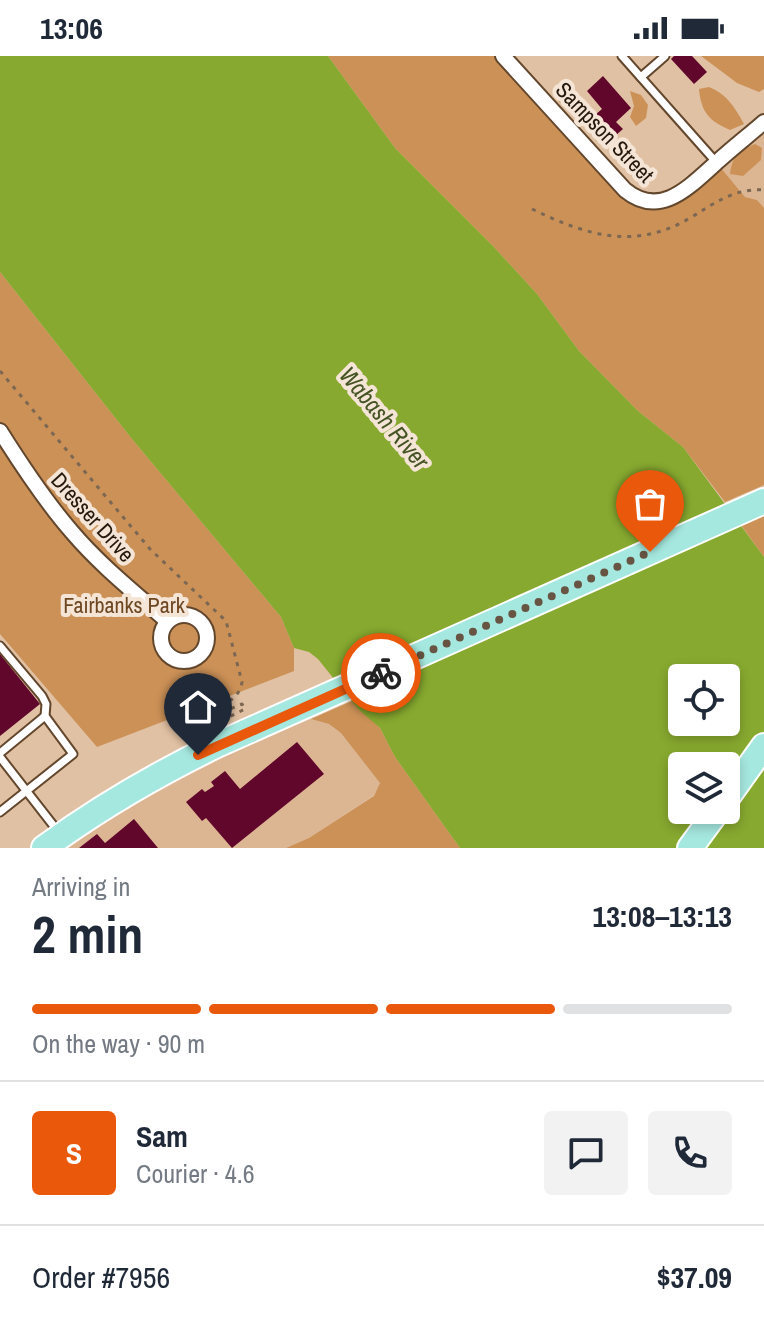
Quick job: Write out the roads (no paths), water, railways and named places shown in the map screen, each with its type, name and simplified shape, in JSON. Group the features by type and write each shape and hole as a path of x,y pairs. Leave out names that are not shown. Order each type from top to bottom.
{"main road":[{"path":"53,842 155,775 764,501"},
{"path":"740,779 764,746"},
{"path":"690,848 708,824"}],"street":[{"name":"Sampson Street","path":"503,56 625,190 645,202 670,198 686,190 716,162"},
{"path":"716,162 764,122"},
{"name":"Dresser Drive","path":"0,431 41,495 73,534 167,621"}],"lane":[{"path":"622,56 716,162"},
{"path":"641,77 665,56"},
{"path":"0,646 42,696 46,704 45,716 73,754 0,812"},
{"path":"45,716 0,755 26,791 53,842"}],"water":[{"name":"Wabash River","path":"0,56 328,56 395,148 537,294 579,351 638,411 683,447 764,557 764,848 460,848 395,757 380,728 358,709 318,659 309,652 294,648 281,617 132,439 0,272"}],"park label":[{"name":"Fairbanks Park","path":"124,605"}]}
